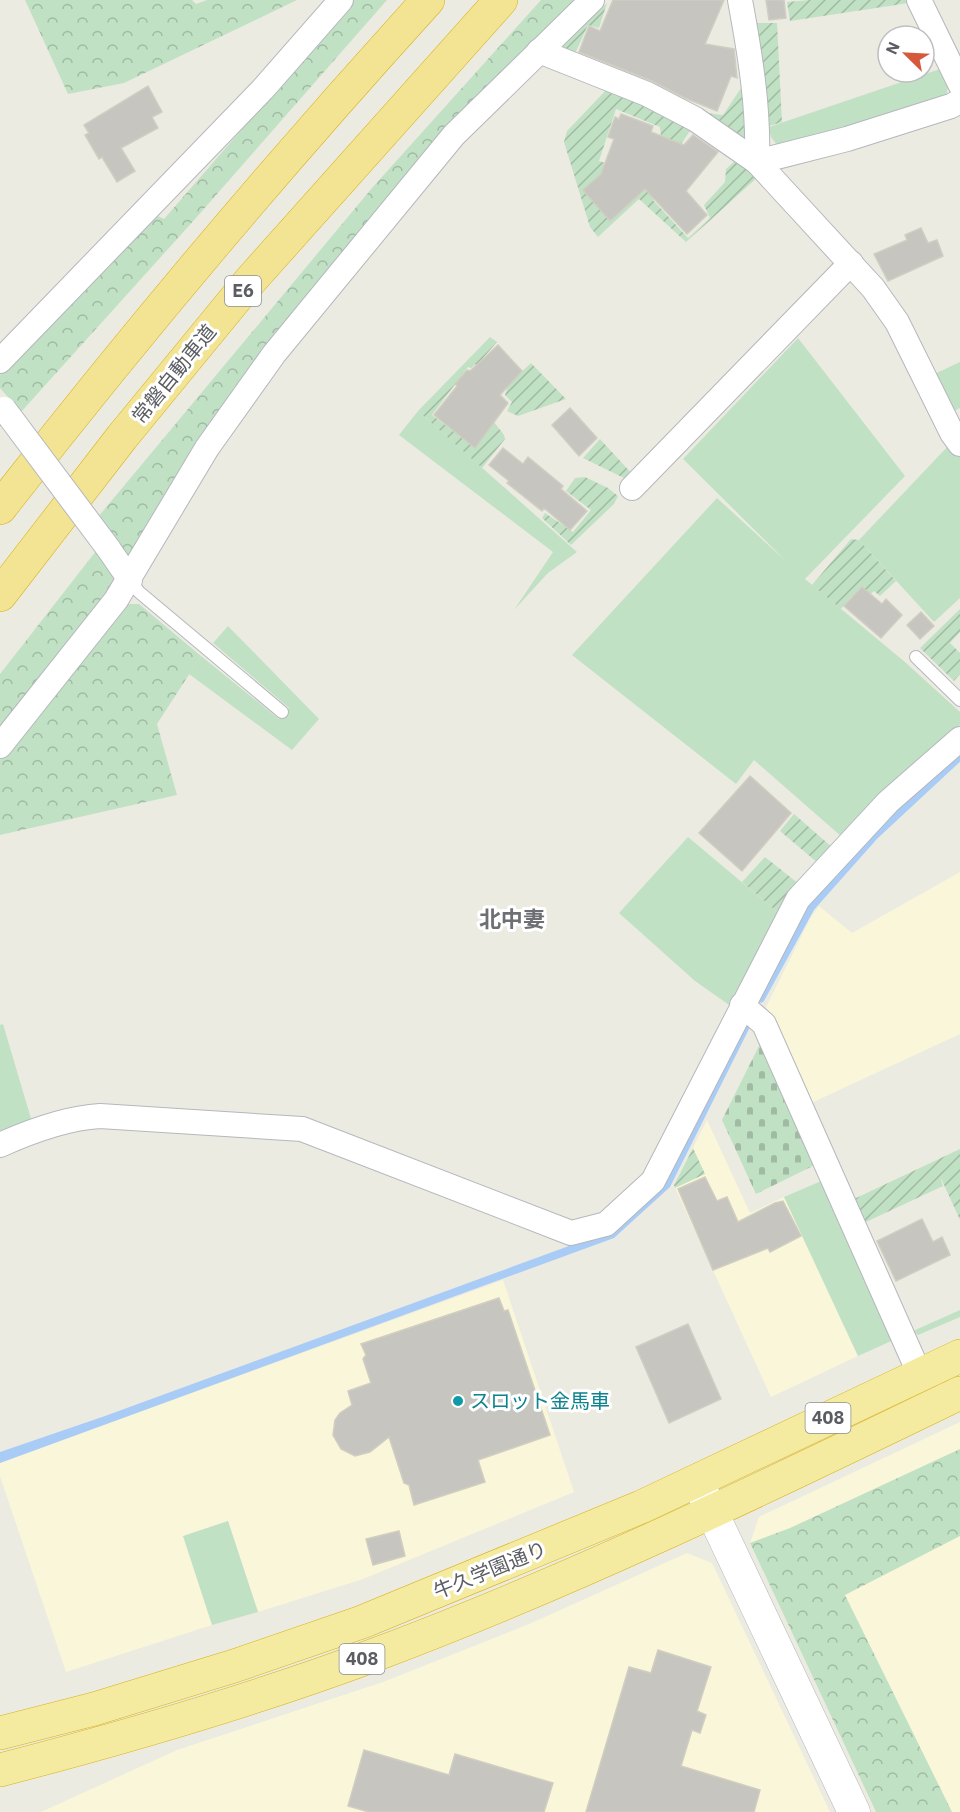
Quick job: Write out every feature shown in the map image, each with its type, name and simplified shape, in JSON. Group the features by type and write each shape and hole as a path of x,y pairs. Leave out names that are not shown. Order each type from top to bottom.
{"highway":[{"name":"E6","path":"0,508 83,402 213,245 358,77 428,0"},
{"name":"常磐自動車道","path":"0,595 122,437 250,281 501,0"},
{"name":"牛久学園通り","path":"0,1732 94,1709 234,1666 352,1626 630,1511 960,1356"},
{"name":"牛久学園通り","path":"0,1770 105,1743 308,1679 376,1654 526,1594 712,1513 960,1394"}],"street":[{"path":"0,362 263,89 341,0"},
{"path":"0,746 117,600 207,448 274,354 454,135 592,0"},
{"path":"740,0 756,104 757,162"},
{"path":"919,0 960,84"},
{"path":"539,51 647,94 695,119 757,162 873,288 897,322 952,433 960,444"},
{"path":"757,162 847,139 951,106 960,101"},
{"path":"632,488 851,263"},
{"path":"2,406 130,580"},
{"path":"0,1144 79,1117 100,1116 302,1129 570,1233 606,1224 653,1181 798,899 888,802 960,739"},
{"path":"742,1005 764,1024 920,1375"},
{"path":"697,1481 854,1812"}],"lane":[{"path":"130,580 139,591 282,712"},
{"path":"916,657 960,700"}],"shaded area":[{"path":"960,872 960,1034 809,1104 766,1007 811,917 819,906 852,933"},
{"path":"707,1120 750,1213 784,1197 858,1356 771,1397 674,1185"},
{"path":"503,1280 574,1492 363,1579 258,1612 228,1521 184,1536 212,1625 66,1672 0,1476 0,1463"},
{"path":"960,1422 960,1812 876,1812 750,1543 759,1517"},
{"path":"687,1553 712,1563 830,1812 41,1812 177,1750 383,1682 527,1625"}],"green space":[{"path":"25,0 192,0 196,4 207,0 297,0 124,83 68,94"},
{"path":"354,0 387,0 196,218 21,412 0,388 0,375 158,216 164,219"},
{"path":"541,0 583,0 447,129 132,556 123,555 98,517 372,188"},
{"path":"909,0 909,3 790,21 787,2"},
{"path":"607,3 599,28 588,25 574,56 558,49"},
{"path":"756,23 777,23 782,122 769,126"},
{"path":"940,69 948,87 946,97 779,148 771,137 769,127 896,84 936,84 936,70"},
{"path":"743,85 747,137 741,143 698,112 723,115"},
{"path":"609,87 692,128 674,154 661,137 660,127 616,109 599,161 669,184 653,200 688,238 710,218 704,205 725,182 726,169 738,158 759,176 686,242 639,199 598,237 590,227 564,142 567,131"},
{"path":"490,337 497,342 483,358 496,372 516,377 531,363 566,399 518,416 507,411 512,402 505,395 507,389 475,364 471,368 468,367 432,415 470,444 491,418 505,439 482,468 418,411"},
{"path":"798,338 905,476 805,579 905,662 960,712 960,725 889,789 842,837 754,760 736,784 572,655 717,498 787,562 683,459"},
{"path":"960,362 960,408 950,413 930,376"},
{"path":"418,411 577,552 548,573 514,610 553,552 399,435"},
{"path":"600,439 634,476 628,480 583,458"},
{"path":"950,444 960,457 960,598 934,622 859,540"},
{"path":"585,477 608,488 618,496 614,504 571,545 542,518 545,513 573,532 591,510 566,491 575,478"},
{"path":"851,539 859,540 896,581 880,596 874,591 862,602 852,596 841,609 812,585"},
{"path":"96,551 117,573 111,594 0,734 0,674"},
{"path":"128,604 139,604 201,656 157,724 177,795 0,835 0,760"},
{"path":"960,609 960,632 950,643 960,653 960,674 954,681 920,648"},
{"path":"228,626 319,719 292,750 189,674 201,656 279,719 289,708 213,643"},
{"path":"794,814 833,848 819,864 780,831"},
{"path":"688,837 781,915 732,1007 695,981 619,913"},
{"path":"765,857 799,884 781,915 742,882"},
{"path":"3,1024 32,1122 0,1135 0,1025"},
{"path":"762,1040 819,1163 756,1194 722,1120"},
{"path":"693,1148 705,1174 675,1188 674,1185"},
{"path":"960,1149 960,1220 940,1176 943,1186 866,1222 854,1199"},
{"path":"826,1179 898,1338 858,1356 784,1197"},
{"path":"960,1310 960,1317 918,1335 913,1331"},
{"path":"960,1449 960,1536 845,1595 952,1812 876,1812 750,1543 790,1528"},
{"path":"228,1521 258,1612 212,1625 183,1536"}],"water":[{"path":"743,1023 751,1025 670,1187 614,1238 0,1463 0,1452 105,1416 610,1231"}],"building":[{"path":"613,0 724,0 705,44 734,49 737,78 731,76 717,111 652,81 579,52 589,26 600,31"},
{"path":"766,0 784,0 786,18 769,20"},
{"path":"148,86 162,112 152,117 158,128 121,148 135,171 117,182 102,157 99,159 85,135 89,133 84,125"},
{"path":"621,114 653,126 651,132 684,145 693,135 718,152 686,191 707,215 687,234 645,189 610,221 583,190 601,174 614,139 608,137 615,117 619,119"},
{"path":"921,228 928,243 937,240 943,256 888,281 874,254 907,240 905,235"},
{"path":"498,345 522,371 500,395 508,403 475,448 434,415 467,370 470,371"},
{"path":"570,408 597,438 579,456 552,425"},
{"path":"503,448 523,464 528,457 563,486 561,489 587,511 570,530 544,508 542,511 507,483 509,481 489,465"},
{"path":"862,587 882,604 886,599 902,615 881,638 844,606"},
{"path":"921,612 934,626 920,639 907,625"},
{"path":"750,776 791,813 742,871 699,833"},
{"path":"705,1177 717,1201 727,1197 738,1222 783,1201 801,1236 770,1252 768,1248 713,1270 678,1189"},
{"path":"922,1219 933,1242 942,1237 950,1255 896,1281 877,1241"},
{"name":"スロット金馬車","path":"499,1298 504,1311 508,1310 550,1435 478,1460 485,1482 414,1505 409,1485 404,1483 389,1437 370,1452 355,1456 341,1449 333,1435 335,1420 340,1413 352,1405 348,1391 371,1383 363,1359 366,1355 361,1344"},
{"path":"688,1324 721,1399 669,1423 636,1347"},
{"path":"399,1531 405,1556 373,1565 366,1539"},
{"path":"658,1650 711,1667 697,1711 706,1715 700,1733 692,1730 681,1766 760,1790 754,1812 586,1812 629,1667 651,1673"},
{"path":"364,1750 449,1775 455,1754 553,1783 544,1812 369,1812 348,1806"}],"waterway":[{"path":"761,999 811,908 875,836 960,757"}],"place":[{"name":"スロット金馬車","path":"458,1401"}],"district":[{"name":"北中妻","path":"512,919"}]}
